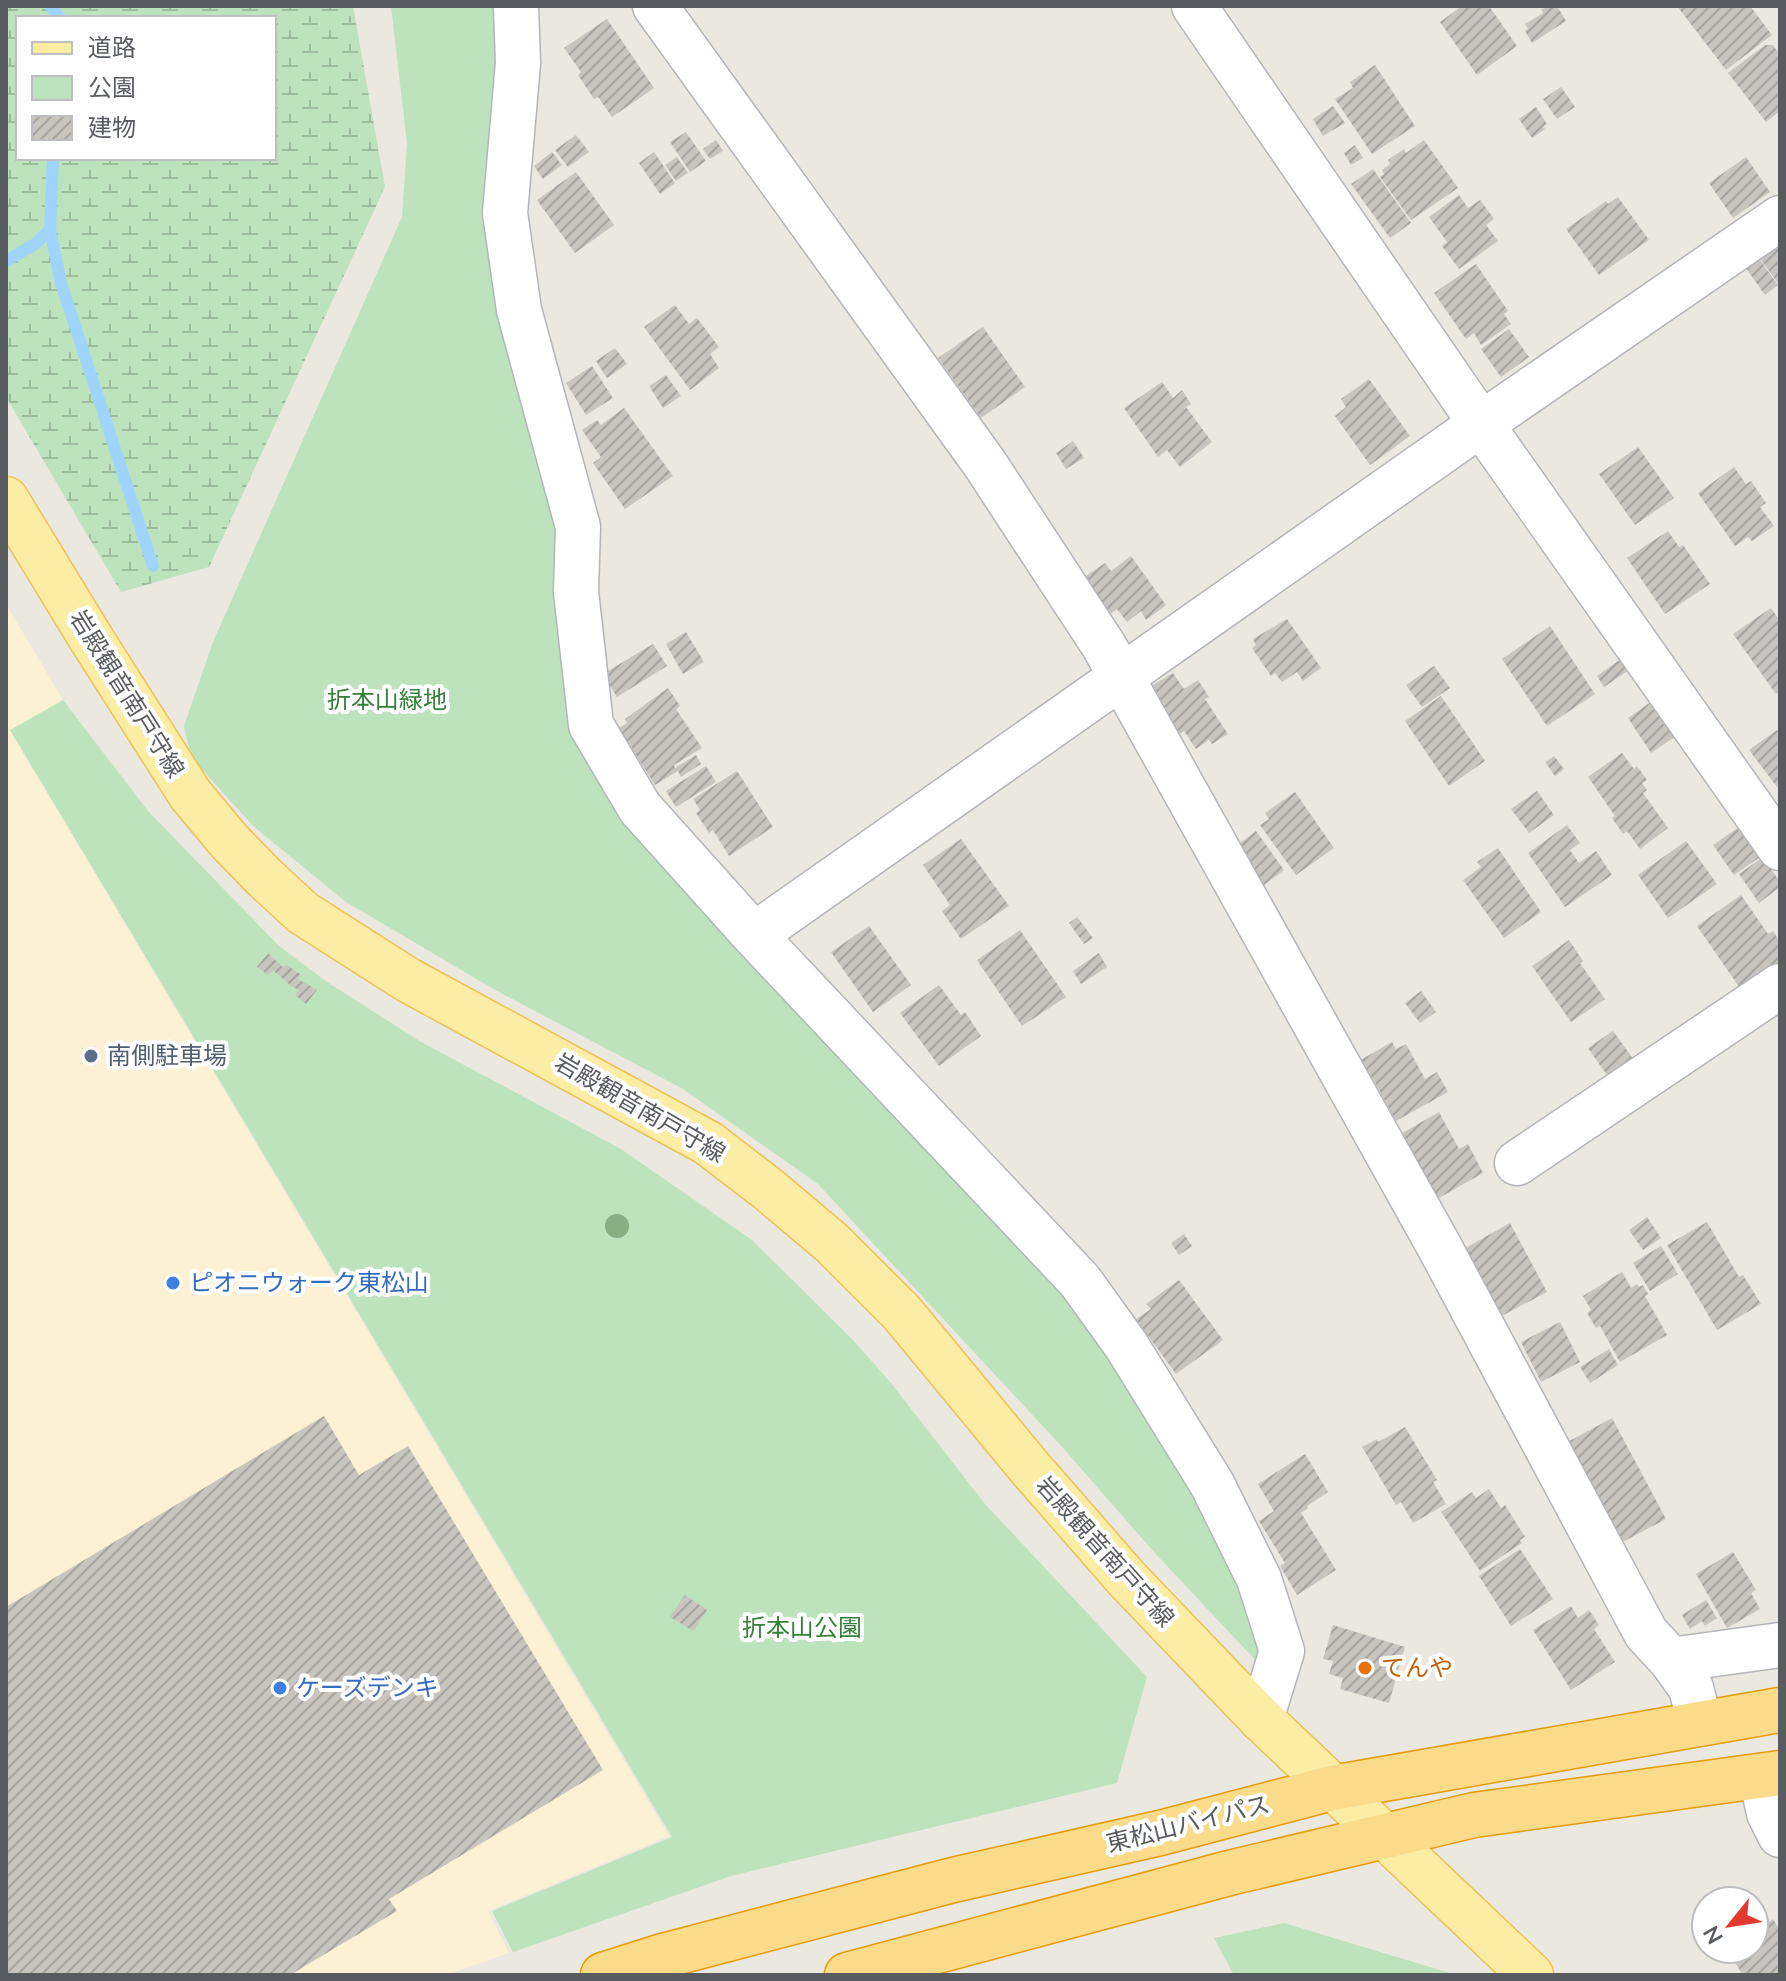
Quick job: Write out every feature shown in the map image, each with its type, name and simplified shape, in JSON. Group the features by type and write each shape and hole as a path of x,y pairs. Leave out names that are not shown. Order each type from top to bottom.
{"highway":[{"name":"東松山バイパス","path":"603,1975 663,1956 953,1880 1160,1833 1332,1788 1780,1710"},
{"path":"847,1975 1233,1872 1474,1815 1770,1775"}],"main road":[{"name":"岩殿観音南戸守線","path":"6,499 190,794 265,878 303,913 408,980 708,1143 832,1243 902,1313 1117,1568 1261,1719 1531,1975"}],"street":[{"path":"516,6 518,63 505,213 519,310 578,527 576,592 591,725 640,808 754,935 1080,1281 1126,1345 1212,1484 1259,1579 1282,1651 1261,1719"},
{"path":"655,6 985,464 1123,676 1439,1246 1646,1633 1691,1688 1700,1723"},
{"path":"1194,6 1481,424 1780,848"},
{"path":"754,935 1481,424 1780,218"},
{"path":"1517,1163 1780,986"},
{"path":"1671,1660 1780,1645"},
{"path":"1770,1775 1769,1813 1780,1835"}],"shaded area":[{"name":"ピオニウォーク東松山","path":"6,604 63,700 10,731 669,1836 488,1911 509,1953 445,1975 6,1975"}],"green space":[{"path":"6,6 353,6 385,187 209,567 121,592 6,397"},
{"name":"折本山緑地","path":"391,6 504,6 559,545 556,628 572,682 581,751 618,814 987,1198 1127,1378 1233,1566 1240,1592 1265,1646 1259,1664 818,1184 683,1089 497,991 346,902 252,825 191,757 184,726 213,642 402,217 407,144"},
{"name":"折本山公園","path":"63,700 148,811 279,946 327,982 421,1042 621,1149 752,1240 853,1340 891,1383 985,1504 1147,1677 1117,1783 731,1876 513,1952 492,1911 672,1837 10,730"},
{"path":"1284,1923 1453,1975 1234,1975 1214,1938"}],"building":[{"path":"1462,6 1489,6 1517,46 1477,75 1440,22"},
{"path":"1557,6 1566,21 1532,43 1525,31 1528,29 1525,24 1543,13 1541,10"},
{"path":"1677,6 1750,6 1772,35 1726,70"},
{"path":"607,19 654,88 612,117 598,97 594,99 578,75 581,72 564,48"},
{"path":"1765,45 1773,45 1780,55 1780,111 1766,122 1728,73"},
{"path":"1375,65 1415,126 1372,154 1335,99 1353,88 1350,82"},
{"path":"1561,87 1575,107 1557,119 1543,99"},
{"path":"1333,106 1345,123 1323,136 1313,119"},
{"path":"1536,107 1547,124 1532,138 1519,119"},
{"path":"686,132 706,161 690,172 670,142"},
{"path":"576,135 589,152 568,167 555,150"},
{"path":"716,140 723,151 710,159 703,149"},
{"path":"1424,140 1458,188 1411,220 1380,177 1384,174 1382,170 1390,164 1388,160 1404,149 1406,153"},
{"path":"1355,145 1363,158 1351,165 1344,153"},
{"path":"552,152 562,165 543,179 534,166"},
{"path":"654,152 675,183 660,194 639,163"},
{"path":"677,157 688,173 676,181 665,165"},
{"path":"1746,157 1770,192 1733,218 1709,183"},
{"path":"1373,169 1411,223 1390,238 1351,184"},
{"path":"576,172 614,225 575,253 537,200"},
{"path":"1459,195 1468,208 1480,200 1494,219 1486,225 1498,241 1459,269 1442,246 1447,242 1429,217"},
{"path":"1618,197 1649,240 1599,275 1566,229 1606,201 1608,204"},
{"path":"1776,245 1780,250 1780,286 1759,257"},
{"path":"1758,257 1778,285 1765,295 1745,267"},
{"path":"1476,264 1508,311 1504,314 1511,324 1481,345 1474,333 1466,339 1434,293"},
{"path":"675,305 689,324 697,318 719,347 710,354 719,368 690,390 644,327"},
{"path":"983,327 1025,387 981,418 938,358"},
{"path":"1509,329 1529,357 1501,377 1481,349"},
{"path":"615,348 627,364 607,378 596,361"},
{"path":"592,366 613,398 586,415 566,383"},
{"path":"666,375 681,396 663,408 649,386"},
{"path":"1369,379 1410,436 1370,465 1335,416 1346,407 1341,399"},
{"path":"1162,382 1173,398 1182,390 1191,404 1186,407 1212,442 1180,467 1167,450 1158,457 1124,408"},
{"path":"624,408 673,476 625,509 593,463 601,457 582,430 597,420 601,425"},
{"path":"1073,441 1084,458 1066,469 1056,453"},
{"path":"1638,447 1674,498 1635,525 1599,474"},
{"path":"1734,467 1746,484 1751,481 1766,503 1760,507 1774,526 1752,541 1748,537 1735,546 1698,493"},
{"path":"1668,531 1679,547 1683,545 1710,584 1665,614 1627,558"},
{"path":"1131,556 1166,605 1146,620 1141,611 1127,622 1117,609 1108,616 1081,579 1105,563 1111,571"},
{"path":"1771,608 1780,621 1780,691 1776,694 1733,634"},
{"path":"1287,619 1321,668 1303,681 1297,672 1282,682 1275,673 1271,676 1252,648 1256,645 1253,639"},
{"path":"1550,626 1595,694 1547,726 1502,659"},
{"path":"686,632 704,662 683,674 666,644"},
{"path":"653,644 667,666 617,697 603,674"},
{"path":"1621,659 1629,670 1604,687 1597,676"},
{"path":"1434,666 1450,688 1422,707 1406,685"},
{"path":"1173,673 1184,689 1198,680 1209,697 1205,699 1228,734 1212,744 1209,740 1196,749 1184,731 1175,737 1159,713 1166,709 1151,686"},
{"path":"668,688 680,706 676,709 702,748 674,765 675,768 696,755 701,764 681,777 678,771 655,785 619,728 627,723 625,719"},
{"path":"1441,696 1485,761 1449,786 1405,721"},
{"path":"1652,701 1676,736 1651,753 1628,718"},
{"path":"1777,730 1780,735 1780,785 1777,787 1749,750"},
{"path":"1622,753 1647,780 1642,783 1647,790 1643,793 1668,828 1640,849 1627,831 1623,834 1612,818 1615,816 1588,777"},
{"path":"1554,756 1564,769 1555,776 1545,762"},
{"path":"706,766 716,782 676,807 666,791"},
{"path":"737,771 773,827 729,856 713,830 709,833 696,813 700,810 693,799"},
{"path":"1537,791 1554,815 1529,833 1511,809"},
{"path":"1295,792 1334,848 1296,875 1260,825 1269,819 1265,813"},
{"path":"1567,825 1580,843 1570,850 1579,863 1596,851 1612,875 1565,907 1528,853"},
{"path":"1742,825 1763,855 1734,875 1713,845"},
{"path":"1256,831 1284,870 1260,888 1232,849"},
{"path":"961,839 1009,906 961,939 942,911 950,905 923,865"},
{"path":"1686,841 1717,884 1668,918 1638,875"},
{"path":"1498,848 1541,912 1504,938 1463,880 1481,867 1477,862"},
{"path":"1763,857 1780,882 1780,887 1759,903 1739,874"},
{"path":"1741,895 1768,934 1773,931 1780,942 1780,964 1742,991 1697,926"},
{"path":"1077,917 1093,938 1084,944 1069,923"},
{"path":"869,926 911,985 873,1012 831,952"},
{"path":"1020,930 1066,997 1022,1026 977,960"},
{"path":"1569,940 1583,961 1580,963 1605,999 1571,1022 1532,966"},
{"path":"268,953 284,968 287,965 301,975 298,979 317,990 306,1004 295,995 299,990 273,970 269,975 257,967"},
{"path":"1099,953 1107,967 1081,984 1073,971"},
{"path":"939,985 961,1015 965,1012 981,1036 939,1066 900,1013"},
{"path":"1421,991 1436,1012 1420,1023 1405,1003"},
{"path":"1613,1031 1634,1060 1609,1078 1588,1048"},
{"path":"1392,1042 1396,1049 1406,1044 1425,1079 1437,1072 1448,1092 1396,1121 1373,1079 1367,1082 1357,1062"},
{"path":"1439,1112 1459,1149 1468,1144 1483,1173 1430,1203 1397,1136"},
{"path":"1647,1217 1661,1238 1643,1250 1629,1230"},
{"path":"1707,1222 1739,1277 1743,1275 1761,1304 1717,1330 1667,1245"},
{"path":"1510,1223 1547,1292 1496,1319 1460,1251"},
{"path":"1184,1234 1192,1246 1179,1255 1171,1243"},
{"path":"1661,1246 1678,1274 1650,1291 1633,1263"},
{"path":"1622,1272 1631,1288 1637,1284 1639,1287 1643,1285 1648,1294 1645,1296 1667,1335 1620,1362 1600,1326 1596,1328 1587,1313 1591,1310 1583,1296"},
{"path":"1179,1280 1223,1340 1176,1374 1136,1319 1151,1309 1146,1304"},
{"path":"1560,1322 1580,1362 1541,1382 1521,1342"},
{"path":"1609,1349 1618,1365 1590,1383 1580,1367"},
{"name":"ケーズデンキ","path":"324,1416 359,1475 408,1446 603,1770 389,1899 397,1911 290,1975 6,1975 6,1607"},
{"path":"1612,1418 1666,1519 1615,1546 1562,1445"},
{"path":"1405,1427 1437,1480 1433,1482 1446,1504 1413,1523 1401,1502 1396,1505 1362,1447"},
{"path":"1305,1454 1328,1492 1301,1513 1336,1570 1297,1595 1280,1566 1285,1563 1259,1521 1274,1511 1258,1484"},
{"path":"1489,1489 1501,1508 1505,1505 1525,1537 1520,1540 1522,1543 1480,1571 1441,1512 1472,1492 1476,1498"},
{"path":"1520,1549 1553,1599 1511,1626 1479,1576"},
{"path":"1733,1552 1756,1590 1751,1593 1760,1609 1727,1628 1696,1574"},
{"path":"685,1595 707,1610 693,1631 670,1617"},
{"path":"1706,1600 1717,1618 1705,1626 1702,1621 1690,1629 1682,1615"},
{"path":"1571,1606 1578,1618 1589,1610 1599,1625 1594,1629 1615,1662 1571,1690 1533,1630"},
{"name":"てんや","path":"1333,1625 1405,1647 1389,1703 1340,1689 1343,1678 1329,1674 1333,1661 1323,1659"},
{"path":"1773,1919 1780,1930 1780,1975 1743,1975 1736,1965 1770,1965 1770,1921"}],"waterway":[{"path":"50,6 58,16"},
{"path":"53,160 50,230 61,283 153,566"},
{"path":"6,261 35,244 50,230"}],"place":[{"name":"南側駐車場","path":"91,1056"},
{"name":"ピオニウォーク東松山","path":"173,1283"},
{"name":"てんや","path":"1365,1668"},
{"name":"ケーズデンキ","path":"280,1688"}]}
